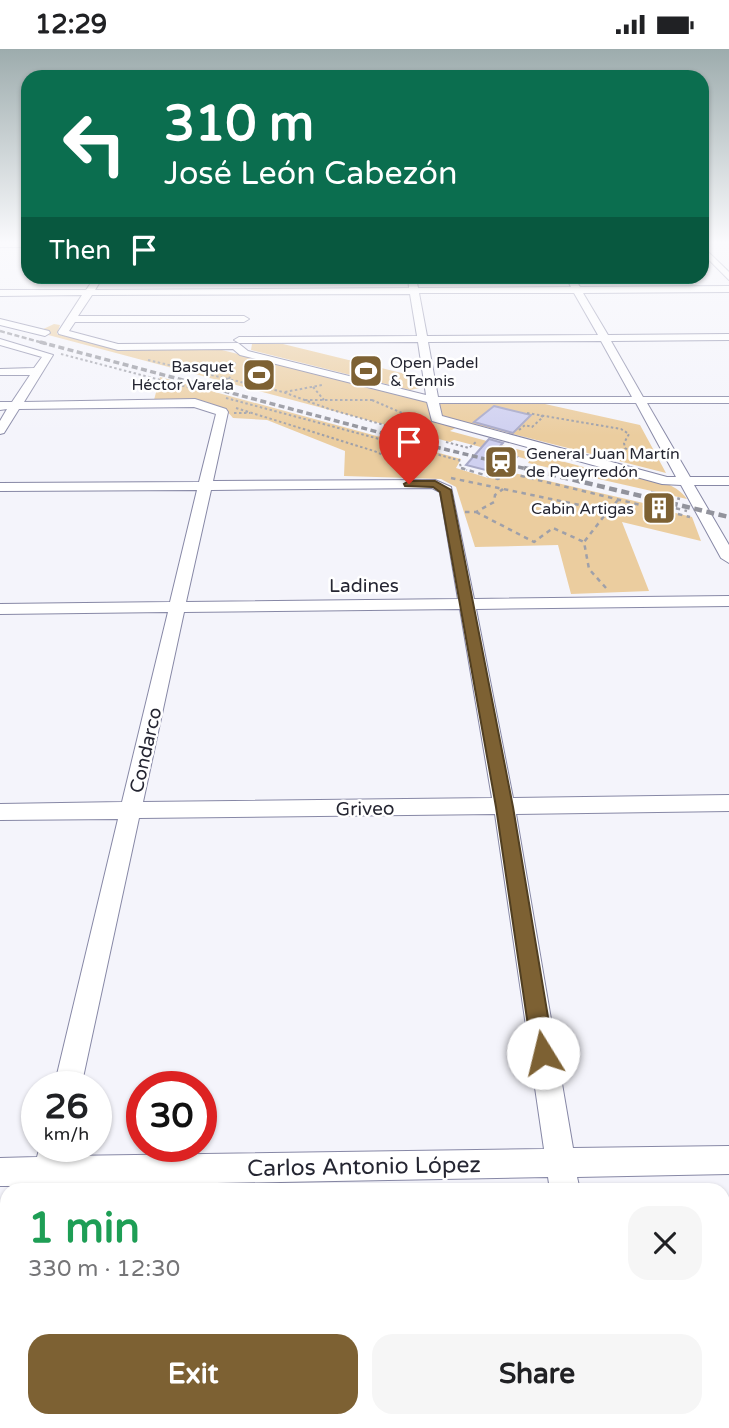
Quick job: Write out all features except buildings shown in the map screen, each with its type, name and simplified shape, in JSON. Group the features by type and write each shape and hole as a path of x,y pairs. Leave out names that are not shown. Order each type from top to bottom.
{"street":[{"path":"79,307 63,332 118,347 729,337"},
{"path":"241,346 246,307"},
{"path":"418,307 436,418 667,481 729,481"},
{"path":"588,307 643,401 729,558"},
{"path":"71,319 244,319"},
{"path":"0,322 45,333"},
{"path":"0,342 48,355 0,430"},
{"path":"241,346 432,400 729,400"},
{"path":"0,372 38,371"},
{"path":"0,405 224,405"},
{"name":"Condarco","path":"71,1071 224,405"},
{"path":"0,487 435,484 438,480 446,490 504,807 562,1176"},
{"name":"Ladines","path":"0,609 729,601"},
{"name":"Griveo","path":"0,812 729,803"},
{"name":"Carlos Antonio López","path":"0,1172 48,1169 562,1176 729,1160"}],"path":[{"path":"229,379 241,346"},
{"path":"48,355 68,354 201,391"},
{"path":"139,357 283,392 299,400 393,426 416,429 428,423 372,400"},
{"path":"309,380 324,400"},
{"path":"283,392 327,384"},
{"path":"299,400 384,399"},
{"path":"224,405 251,406 458,460"},
{"path":"224,405 374,451 438,480 467,479 608,511"},
{"path":"251,406 230,407 260,414"},
{"path":"517,411 539,412 621,429 629,434 623,446 629,451 650,459 675,460"},
{"path":"510,439 525,425 532,427 542,417 539,412"},
{"path":"352,432 356,429"},
{"path":"446,442 470,448 476,442"},
{"path":"435,452 458,460"},
{"path":"458,460 461,468 498,479 509,473 620,498 709,522"},
{"path":"467,479 478,473"},
{"path":"449,513 475,512 494,502 495,495 503,489"},
{"path":"651,492 699,503"},
{"path":"619,603 589,569 584,542 620,498"},
{"path":"475,512 534,541 554,528 584,542"}],"shaded area":[{"path":"54,324 60,325 57,334 117,349 214,348 420,399 429,404 432,418 457,427 450,431 617,476 655,480 674,487 687,499 528,463 530,460 454,440 450,442 37,332"},
{"name":"Open Padel & Tennis","path":"252,344 283,344 418,377 420,388 410,390 251,350"},
{"path":"160,377 461,459 456,468 488,478 514,473 692,517 701,541 622,522 649,591 571,594 558,545 475,547 456,487 441,479 344,476 345,451 267,420 233,418 226,411 207,404 154,400"},
{"path":"438,403 545,404 640,425 666,473 442,416"}],"railway":[{"path":"0,331 47,344"},
{"path":"40,342 419,443 531,470"},
{"path":"524,468 729,517"}],"place":[{"name":"Open Padel & Tennis","path":"366,371"},
{"name":"Basquet Héctor Varela","path":"259,375"},
{"name":"General Juan Martín de Pueyrredón","path":"501,462"},
{"name":"Cabin Artigas","path":"659,508"}],"route":[{"path":"409,484 435,484 446,490 504,807 543,1053"}]}
